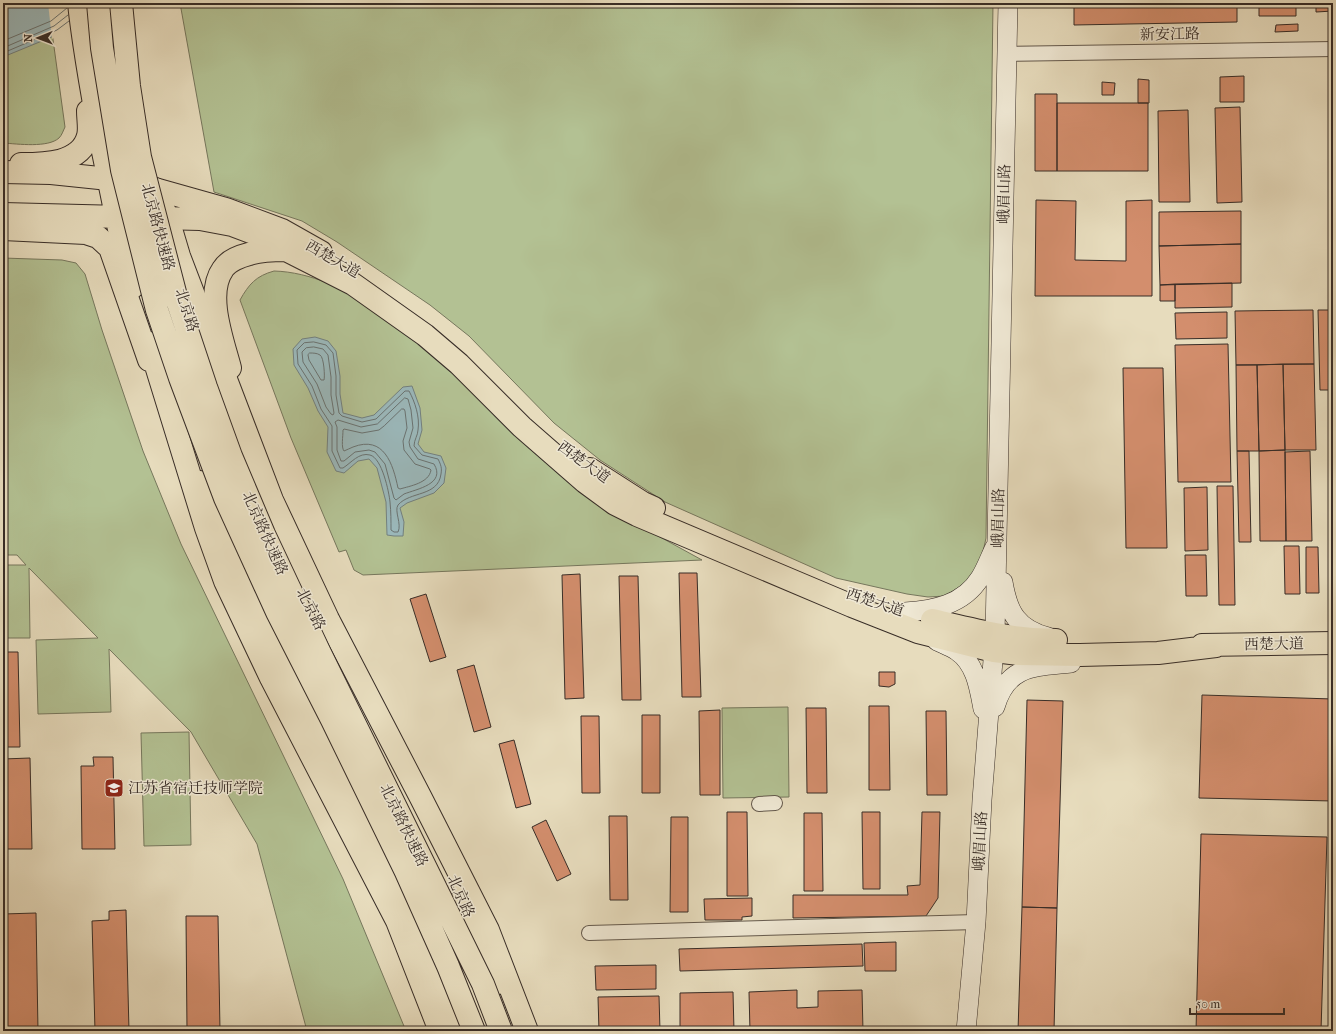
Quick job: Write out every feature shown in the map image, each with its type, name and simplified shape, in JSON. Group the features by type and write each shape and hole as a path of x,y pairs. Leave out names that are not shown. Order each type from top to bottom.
{"main road":[{"name":"北京路快速路","path":"98,3 102,48 122,170 157,310 180,378 225,498 277,612 332,720 406,872 448,966 474,1031"},
{"name":"北京路快速路","path":"120,3 128,86 140,157 177,300 226,442 274,554 319,651 483,984 501,1031"},
{"path":"129,3 137,105 155,189 164,218 272,500 328,618 488,930 527,1031"},
{"path":"80,13 88,78 126,261 149,344 198,502"},
{"path":"3,165 38,164 64,160 81,150 88,136 88,78"},
{"name":"西楚大道","path":"3,172 51,173 108,179 155,189 226,209 282,230 359,273 408,307 454,344 520,412 581,463 643,503 733,545 859,598 995,643 1019,654 1158,654 1216,646"},
{"name":"西楚大道","path":"3,214 200,219 232,225 267,238 286,250 354,284 425,335 460,364 522,427 559,460 585,482 615,504 637,515 838,600 918,632 995,643 1025,639 1216,646 1333,643"},
{"name":"北京路","path":"164,218 188,319 249,470 304,596 389,753 453,877 508,1008 516,1031"},
{"path":"3,229 86,233 98,237 110,248 225,581 271,678 397,922 440,1031"},
{"path":"247,435 222,339 215,303 217,284 223,269 236,259 263,251 286,250"},
{"path":"149,344 171,408 205,495 279,651 421,936 458,1031"}],"street":[{"name":"峨眉山路","path":"966,1031 976,922 982,800 995,643 1008,3"},
{"name":"新安江路","path":"1007,54 1333,49"},
{"path":"905,612 927,610 947,605 970,591 980,578 997,542"},
{"path":"997,542 1005,596 1016,620 1025,628 1038,634 1063,640"},
{"path":"918,632 957,651 967,661 978,682 987,736"},
{"path":"987,736 999,694 1010,679 1019,673 1034,666 1158,654"},
{"path":"759,804 775,803"},
{"path":"589,933 976,922"}],"green space":[{"path":"3,3 48,3 65,127 60,137 54,141 32,145 3,143"},
{"path":"180,3 993,3 986,538 980,566 965,583 945,596 928,597 907,594 836,578 665,502 600,460 554,423 469,336 430,305 337,242 302,221 214,192"},
{"path":"3,258 62,260 76,263 85,274 102,330 143,451 181,544 343,879 406,1031 307,1031 257,844 191,732 109,649 111,712 38,714 36,640 98,638 29,568 30,638 3,638 3,565 26,565 17,555 3,555"},
{"path":"274,271 288,272 315,278 341,288 377,307 640,526 702,560 363,575 354,570 346,550 339,552 291,438 240,300 254,281 262,275"},
{"path":"788,707 789,797 723,798 722,708"},
{"path":"189,732 191,845 144,846 141,733"}],"water":[{"path":"3,3 97,3 59,34 3,57"},
{"path":"315,337 328,341 336,351 343,413 362,418 374,415 403,387 412,386 420,408 422,430 418,444 424,452 441,456 446,468 444,483 434,493 407,503 400,508 404,522 403,536 387,535 386,502 377,468 369,459 358,461 344,473 336,471 327,452 328,427 318,411 308,388 294,365 293,349 302,339"}],"pier":[{"path":"48,3 99,3 62,34 52,39"}],"building":[{"path":"1074,3 1237,3 1237,22 1074,25"},
{"path":"1259,3 1296,3 1296,16 1259,16"},
{"path":"1316,3 1333,3 1333,11 1316,12"},
{"path":"1298,24 1298,31 1275,32 1276,25"},
{"path":"1244,76 1244,102 1220,102 1220,77"},
{"path":"1138,79 1149,80 1149,103 1138,103"},
{"path":"1102,82 1115,83 1114,95 1102,95"},
{"path":"1035,94 1057,94 1057,171 1035,171"},
{"path":"1057,103 1148,103 1148,171 1057,171"},
{"path":"1240,107 1242,202 1217,203 1215,108"},
{"path":"1188,110 1190,202 1159,202 1158,111"},
{"path":"1036,200 1076,201 1075,260 1126,261 1126,201 1152,200 1152,296 1035,296"},
{"path":"1241,211 1241,244 1159,246 1159,212"},
{"path":"1241,244 1241,283 1160,285 1159,246"},
{"path":"1232,283 1232,307 1175,308 1175,284"},
{"path":"1175,284 1175,301 1160,301 1160,285"},
{"path":"1313,310 1314,364 1236,365 1235,311"},
{"path":"1318,310 1333,310 1333,390 1320,390"},
{"path":"1227,312 1227,338 1176,339 1175,313"},
{"path":"1228,344 1231,482 1178,482 1175,345"},
{"path":"1283,364 1314,364 1316,450 1285,450"},
{"path":"1283,364 1285,450 1259,451 1257,365"},
{"path":"1236,365 1257,365 1259,451 1237,451"},
{"path":"1123,368 1163,368 1167,548 1126,548"},
{"path":"1329,390 1333,390 1333,406 1329,406"},
{"path":"1329,406 1333,406 1333,522 1331,522"},
{"path":"1285,450 1286,541 1260,541 1259,451"},
{"path":"1237,451 1249,451 1251,542 1239,542"},
{"path":"1310,451 1312,541 1286,541 1285,452"},
{"path":"1217,486 1233,486 1235,605 1219,605"},
{"path":"1207,487 1208,550 1185,551 1184,488"},
{"path":"1284,546 1299,546 1300,594 1285,594"},
{"path":"1306,547 1318,547 1319,593 1306,593"},
{"path":"1185,555 1206,555 1207,596 1186,596"},
{"path":"679,573 697,573 701,697 682,697"},
{"path":"580,574 584,698 565,699 562,575"},
{"path":"619,576 638,576 641,700 622,700"},
{"path":"426,594 446,657 430,662 410,599"},
{"path":"3,652 18,652 20,747 3,747"},
{"path":"474,665 491,727 474,732 457,670"},
{"path":"879,672 895,672 895,684 889,687 879,686"},
{"path":"1202,695 1333,699 1333,801 1199,798"},
{"path":"1027,700 1063,701 1057,908 1022,907"},
{"path":"869,706 889,706 890,790 869,790"},
{"path":"806,708 826,708 827,793 807,793"},
{"path":"720,710 720,795 700,795 699,711"},
{"path":"926,711 946,711 947,795 927,795"},
{"path":"642,715 660,715 660,793 642,793"},
{"path":"581,716 599,716 600,793 582,793"},
{"path":"514,740 531,804 516,808 499,744"},
{"path":"93,757 113,757 115,849 82,849 81,766 94,766"},
{"path":"30,758 32,849 3,849 3,759"},
{"path":"727,812 747,812 748,896 727,896"},
{"path":"862,812 880,812 880,889 863,889"},
{"path":"922,812 940,812 938,898 926,916 793,918 793,895 908,895 907,886 920,885"},
{"path":"804,813 822,813 823,891 804,891"},
{"path":"609,816 627,816 628,900 610,900"},
{"path":"671,817 688,817 688,912 670,912"},
{"path":"546,820 571,874 557,881 532,827"},
{"path":"1201,834 1327,837 1321,1031 1196,1031"},
{"path":"752,898 752,916 742,917 742,920 705,920 704,899"},
{"path":"1022,907 1057,908 1054,1031 1018,1031"},
{"path":"126,910 129,1031 95,1031 92,921 109,920 109,911"},
{"path":"36,913 38,1031 6,1031 3,914"},
{"path":"186,916 218,916 220,1031 187,1031"},
{"path":"896,942 896,971 865,971 864,943"},
{"path":"862,944 863,966 680,971 679,949"},
{"path":"656,965 656,989 596,990 595,966"},
{"path":"797,990 797,1008 818,1007 818,991 862,990 863,1031 750,1031 749,992"},
{"path":"733,992 734,1031 680,1031 680,993"},
{"path":"659,996 660,1031 599,1031 598,997"}],"place":[{"name":"江苏省宿迁技师学院","path":"114,788"}]}
